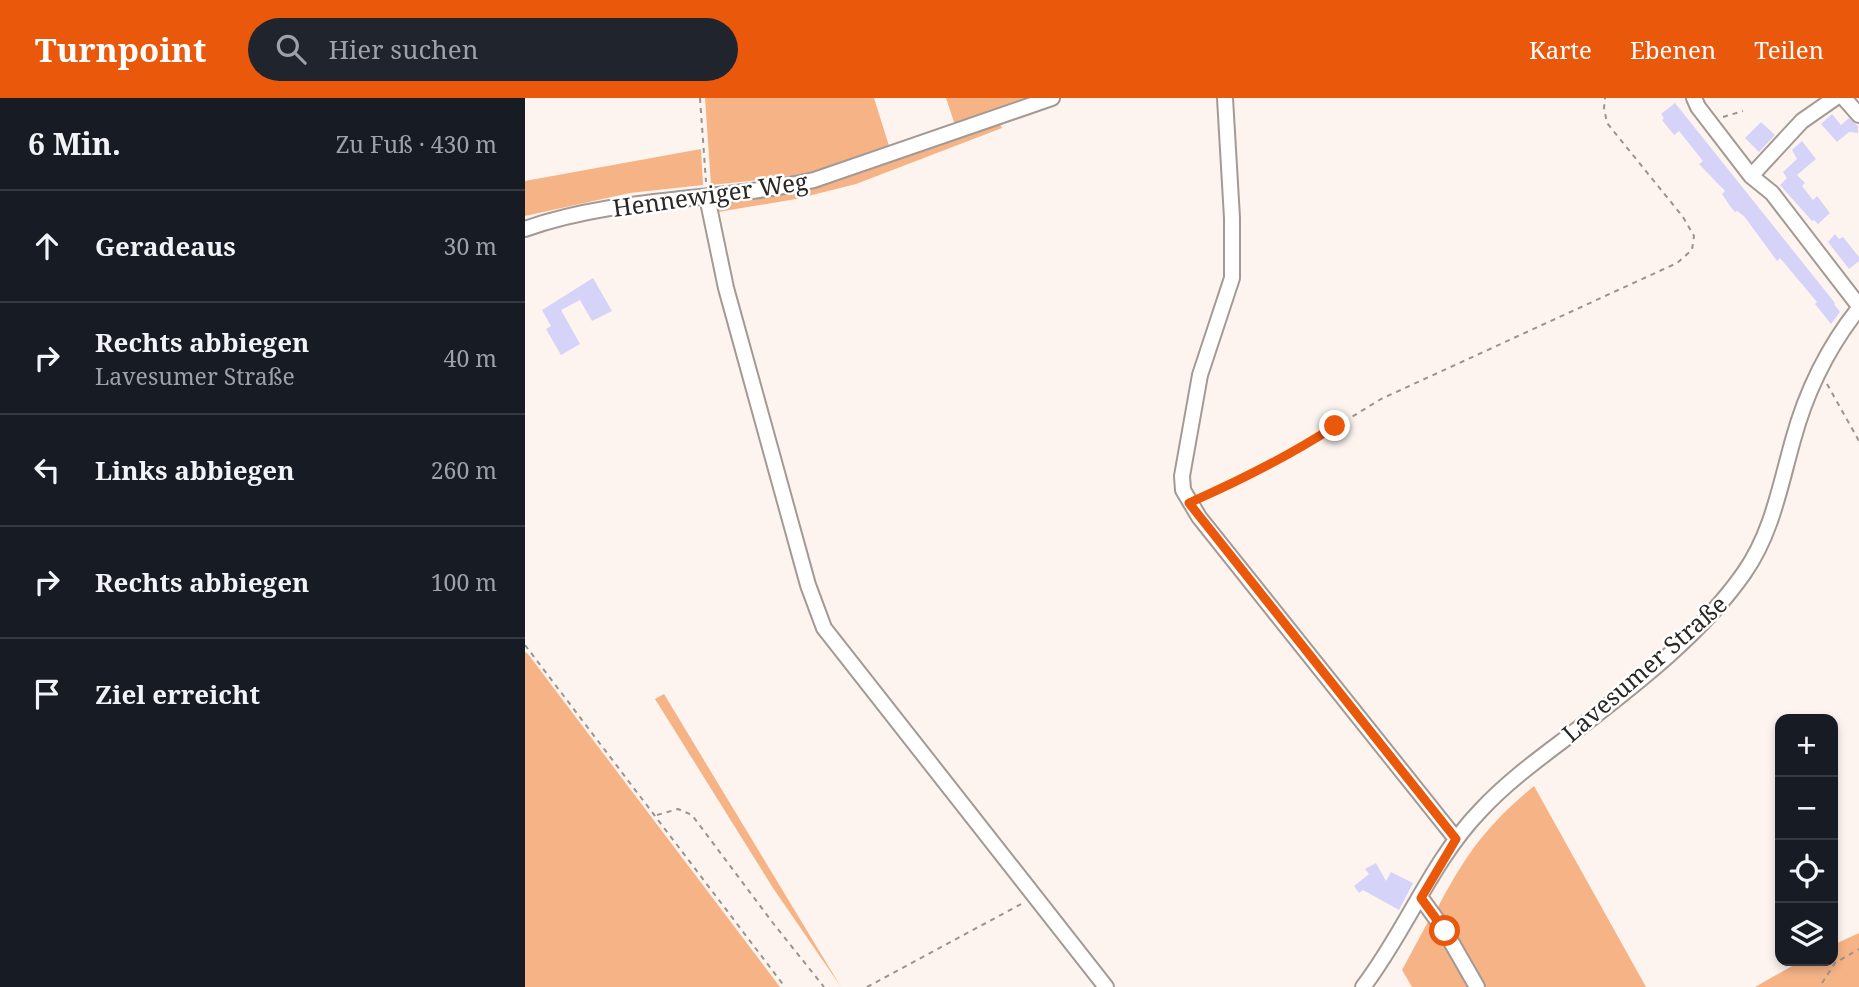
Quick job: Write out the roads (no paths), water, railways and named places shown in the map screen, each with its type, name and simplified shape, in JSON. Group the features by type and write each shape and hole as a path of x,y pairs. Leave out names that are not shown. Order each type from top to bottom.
{"street":[{"name":"Hennewiger Weg","path":"525,229 566,216 612,207 782,188 814,180 1052,98"},
{"path":"1225,98 1232,218 1232,278 1200,375 1182,476 1183,490 1189,503 1456,839"},
{"path":"1694,98 1697,107 1751,176 1772,192 1859,307"},
{"path":"1751,176 1802,121 1835,98"},
{"path":"1845,98 1859,116"},
{"path":"706,197 743,351 808,585 824,628 1106,987"},
{"name":"Lavesumer Straße","path":"1363,987 1390,950 1456,839 1479,812 1507,785 1648,671 1729,594 1759,551 1798,422 1817,376 1833,345 1859,307"},
{"path":"1421,898 1445,931 1477,987"}]}
